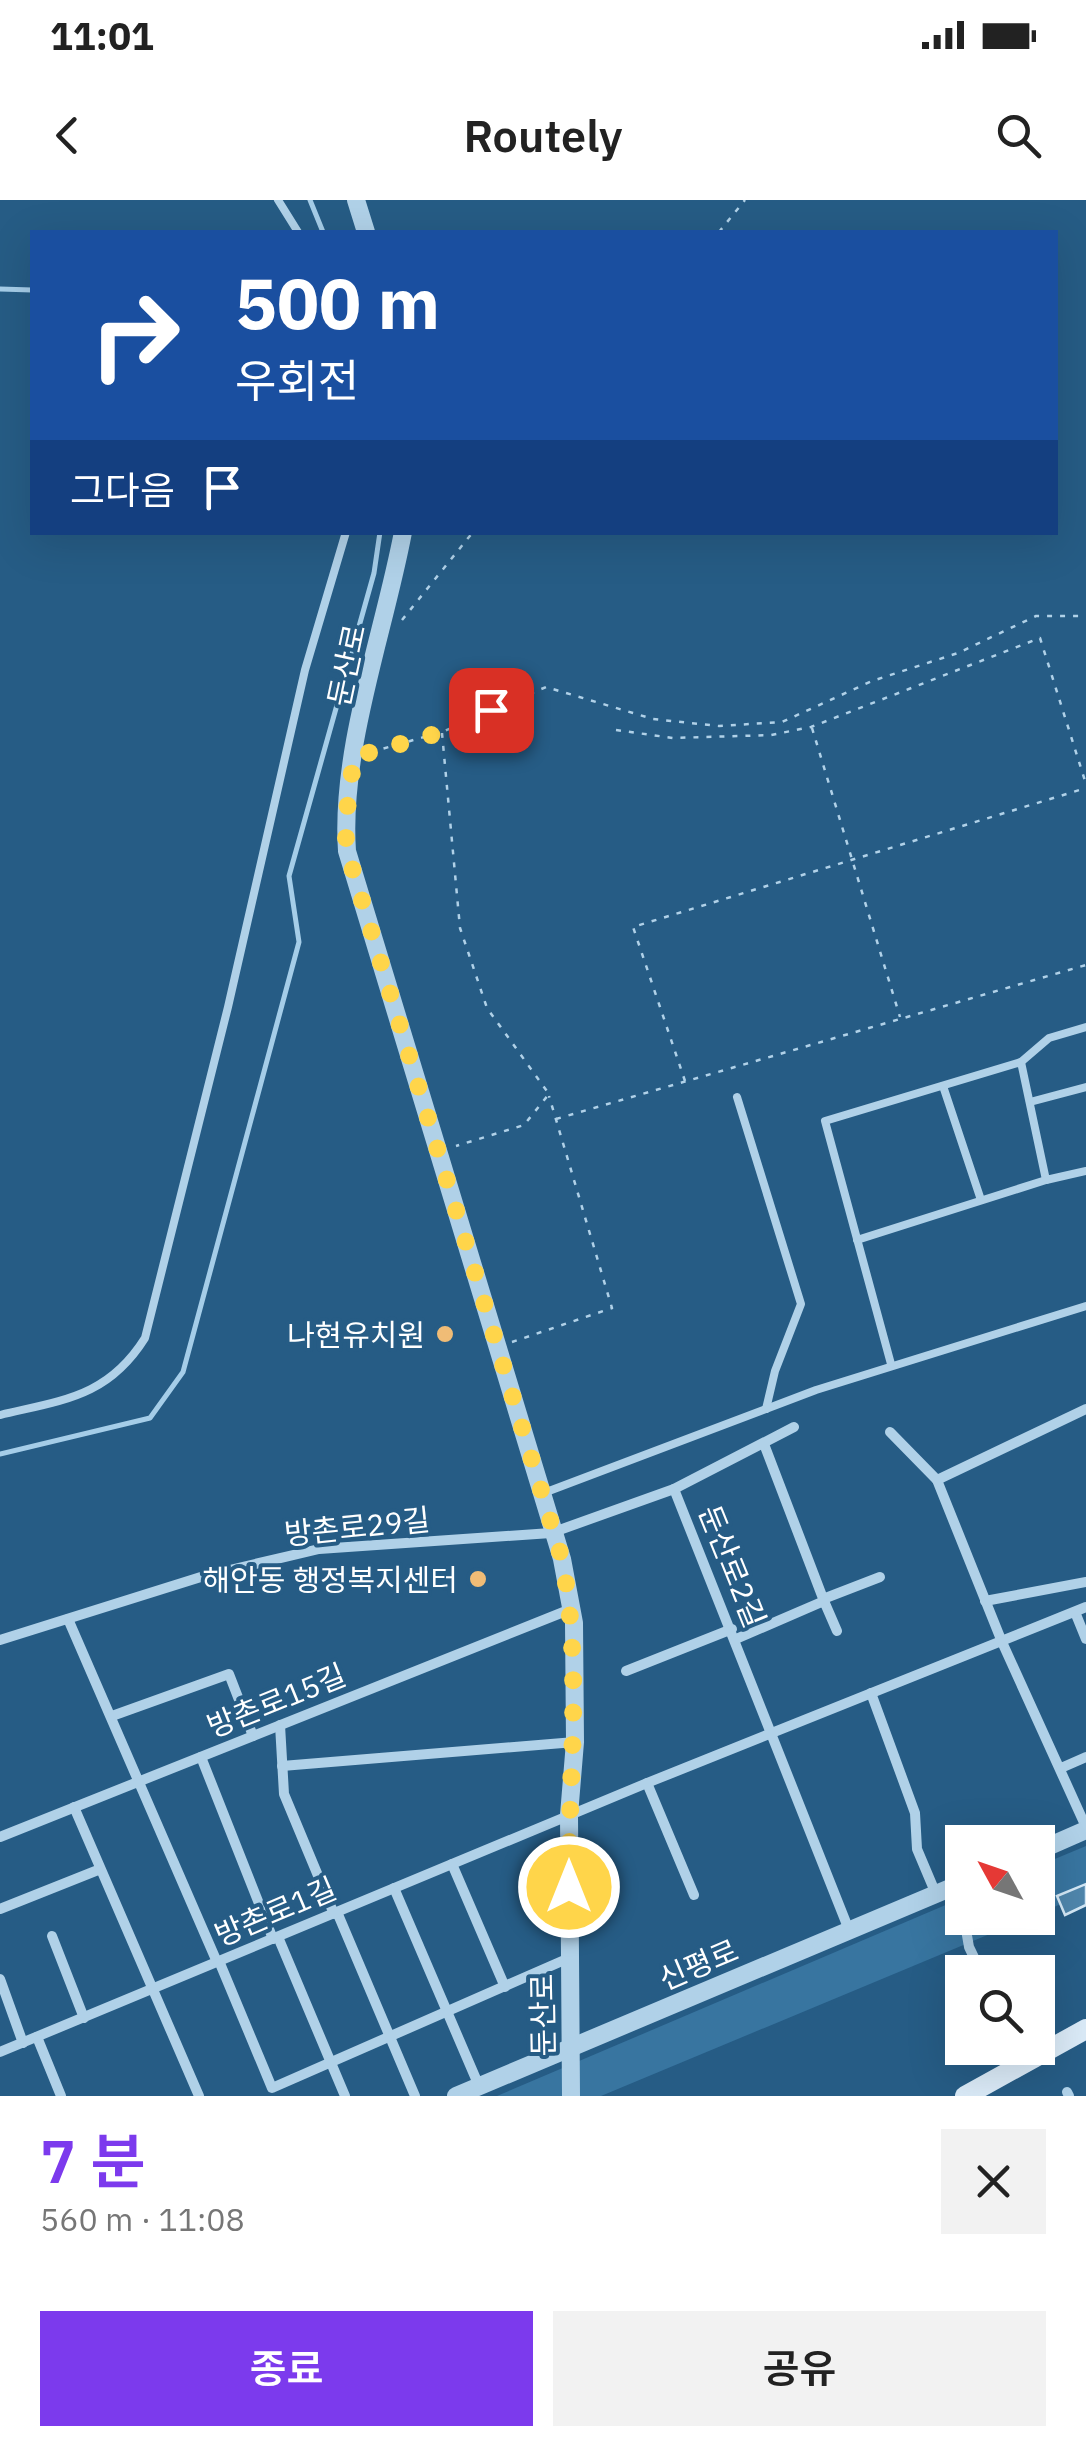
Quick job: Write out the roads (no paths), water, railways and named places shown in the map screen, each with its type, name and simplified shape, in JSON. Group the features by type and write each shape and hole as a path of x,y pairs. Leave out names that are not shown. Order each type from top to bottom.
{"main road":[{"path":"1055,2042 1086,2029"},
{"path":"965,2096 992,2090 1014,2065"}],"street":[{"path":"356,200 365,230"},
{"name":"둔산로","path":"402,535 354,757 345,825 352,880 542,1494 571,1609 575,1742 568,1815 571,2096"},
{"path":"937,1480 1086,1409"},
{"name":"둔산로2길","path":"794,1428 674,1490 774,1731 849,1930"},
{"path":"890,1432 937,1480 1002,1642 1086,1829 1055,1843"},
{"path":"764,1444 837,1631"},
{"name":"방촌로29길","path":"0,1640 204,1576 319,1549 551,1533 674,1490"},
{"path":"626,1671 880,1577"},
{"path":"986,1601 1086,1582"},
{"name":"방촌로15길","path":"0,1837 571,1609"},
{"path":"568,1815 1080,1610 1086,1639"},
{"path":"68,1619 272,2088 569,1958"},
{"path":"112,1716 230,1674 253,1736"},
{"path":"871,1693 915,1812 917,1849 936,1894"},
{"path":"280,1725 284,1794 415,2096"},
{"path":"282,1766 575,1742"},
{"path":"200,1757 345,2096"},
{"path":"1061,1768 1086,1757"},
{"path":"647,1783 694,1895"},
{"path":"74,1808 199,2096"},
{"name":"방촌로1길","path":"0,2052 568,1815"},
{"path":"452,1864 504,1987"},
{"path":"0,1909 98,1870"},
{"path":"394,1888 479,2086"},
{"name":"신평로","path":"456,2096 945,1890"},
{"path":"52,1936 84,2018"},
{"path":"0,1979 24,2043"},
{"path":"38,2037 60,2096"}],"lane":[{"path":"278,200 297,230"},
{"path":"0,1415 68,1399 112,1380 144,1338 228,1008 304,670 345,535"},
{"path":"891,1364 824,1121 1022,1062 1048,1038 1086,1027"},
{"path":"1022,1062 1046,1180"},
{"path":"943,1086 981,1200"},
{"path":"1030,1102 1086,1088"},
{"path":"737,1097 801,1304 775,1371 766,1409"},
{"path":"857,1240 1086,1170"},
{"path":"542,1494 891,1364 1086,1306"}],"waterway":[{"path":"310,200 322,230"},
{"path":"0,289 30,290"},
{"path":"0,1454 150,1418 183,1372 299,942 289,876 374,573 380,535"}],"place":[{"name":"나현유치원","path":"445,1334"},
{"name":"해안동 행정복지센터","path":"478,1579"}]}
